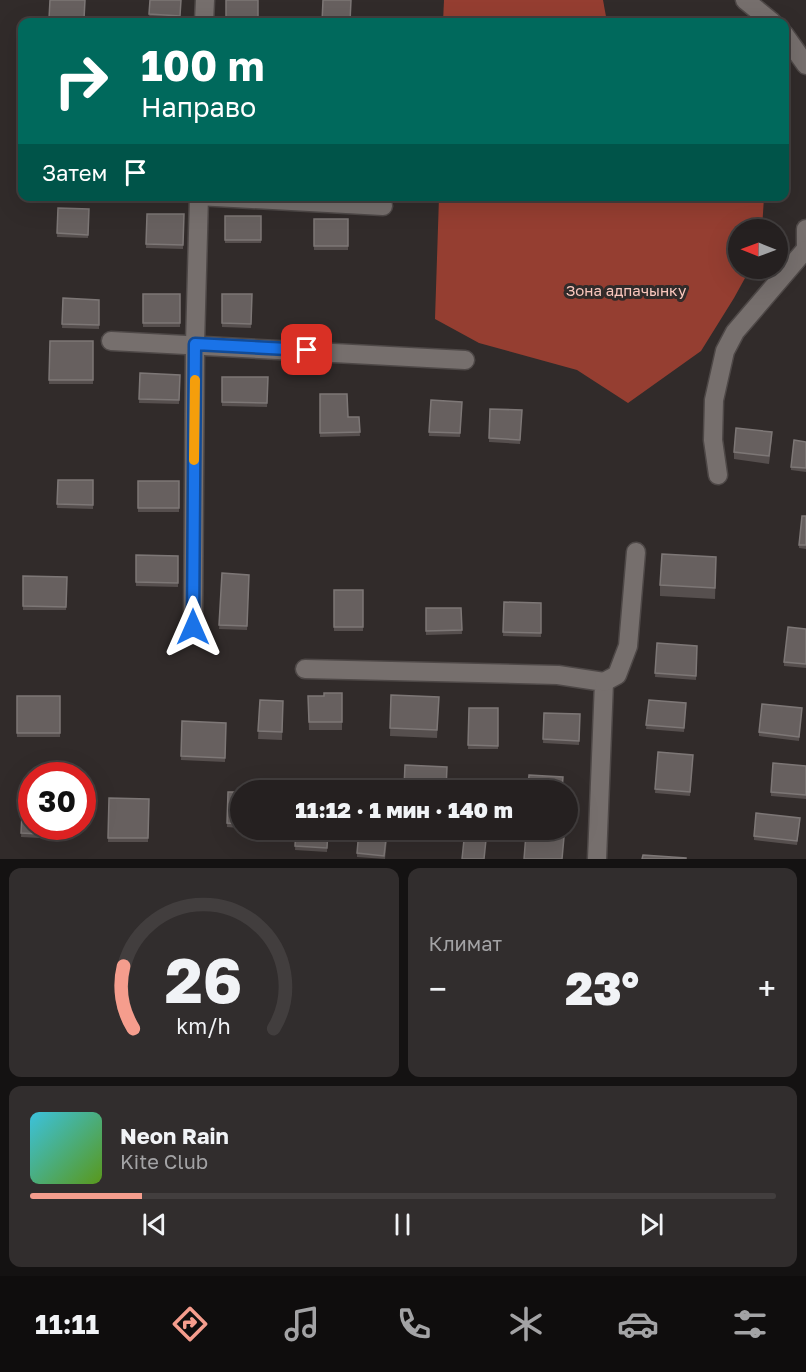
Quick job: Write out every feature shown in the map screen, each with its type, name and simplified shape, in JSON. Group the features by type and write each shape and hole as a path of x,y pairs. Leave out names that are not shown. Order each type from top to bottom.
{"street":[{"path":"204,18 205,0"},
{"path":"745,0 767,18"},
{"path":"789,41 806,66"},
{"path":"193,627 198,201"},
{"path":"290,201 383,206"},
{"path":"718,475 713,440 714,400 725,351 735,332 806,250 806,229"},
{"path":"111,341 465,360"},
{"path":"305,669 558,675 604,682 617,675 628,646 636,552"},
{"path":"597,859 604,682"}],"green space":[{"path":"444,0 603,0 606,18 443,18"},
{"name":"Зона адпачынку","path":"439,201 764,201 763,219 728,219 728,279 744,279 701,351 628,403 577,370 479,343 435,319"}],"building":[{"path":"50,0 85,0 84,18 49,18"},
{"path":"150,0 181,0 180,16 149,14"},
{"path":"226,0 258,0 258,18 226,18"},
{"path":"323,0 351,0 350,18 322,18"},
{"path":"58,208 89,209 88,235 57,233"},
{"path":"147,214 184,214 183,245 146,244"},
{"path":"225,216 261,216 261,240 225,240"},
{"path":"314,219 348,219 348,246 314,246"},
{"path":"143,294 180,294 180,323 143,323"},
{"path":"222,294 252,294 251,324 222,323"},
{"path":"63,298 99,300 99,325 62,324"},
{"path":"50,341 93,341 93,380 49,380"},
{"path":"140,373 180,375 179,400 139,399"},
{"path":"222,377 268,377 267,403 222,402"},
{"path":"320,394 347,394 348,417 359,417 360,432 320,433"},
{"path":"431,400 462,402 460,433 429,432"},
{"path":"490,409 522,410 520,440 489,438"},
{"path":"736,428 772,432 769,456 734,452"},
{"path":"794,440 806,442 806,468 791,467"},
{"path":"58,480 93,480 93,505 57,504"},
{"path":"138,481 179,481 179,508 138,508"},
{"path":"802,516 806,516 806,545 799,545"},
{"path":"662,554 716,557 715,588 660,585"},
{"path":"136,555 178,556 178,583 136,582"},
{"path":"222,573 249,575 247,626 219,625"},
{"path":"23,576 67,577 66,607 23,606"},
{"path":"334,590 363,590 363,627 334,627"},
{"path":"504,602 541,603 541,633 503,632"},
{"path":"426,608 461,608 462,630 426,631"},
{"path":"788,627 806,629 806,664 784,662"},
{"path":"657,643 697,646 696,676 655,673"},
{"path":"324,693 342,693 342,722 309,722 308,696 324,696"},
{"path":"391,695 439,697 437,730 390,728"},
{"path":"17,696 60,696 60,733 17,733"},
{"path":"260,700 283,701 282,732 258,731"},
{"path":"649,700 686,703 684,728 646,725"},
{"path":"762,704 802,708 799,737 759,732"},
{"path":"469,708 498,708 498,746 468,745"},
{"path":"544,713 580,714 579,741 543,739"},
{"path":"182,721 226,723 225,758 181,756"},
{"path":"658,752 693,755 690,792 655,789"},
{"path":"773,763 806,766 806,795 771,792"},
{"path":"405,765 447,767 446,780 404,780"},
{"path":"529,775 563,777 563,780 529,780"},
{"path":"228,792 230,792 230,823 227,823"},
{"path":"109,798 149,799 148,838 108,838"},
{"path":"756,813 800,818 797,841 754,836"},
{"path":"295,840 327,840 327,848 295,846"},
{"path":"358,840 386,840 384,856 357,853"},
{"path":"464,840 486,840 484,859 462,859"},
{"path":"526,840 564,840 562,859 524,859"},
{"path":"643,855 686,858 686,859 642,859"}],"slow traffic":[{"path":"194,460 195,380"}],"route":[{"path":"193,627 195,344 307,350"}]}
